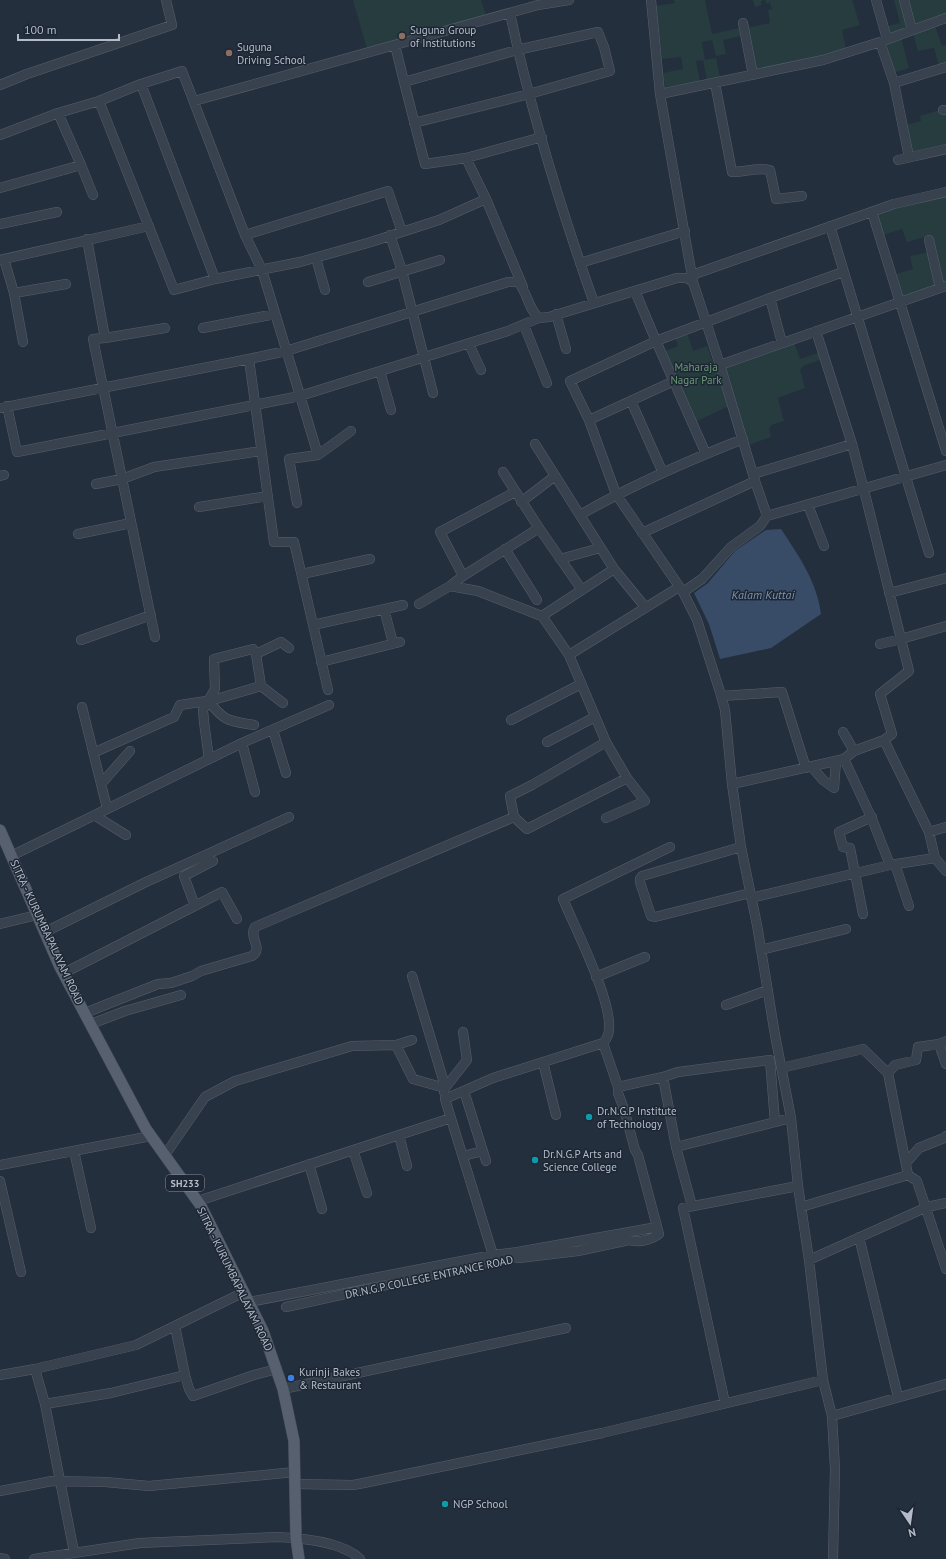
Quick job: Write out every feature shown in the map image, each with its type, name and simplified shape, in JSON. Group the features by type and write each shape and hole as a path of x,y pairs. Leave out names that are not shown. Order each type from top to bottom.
{"main road":[{"name":"SITRA - KURUMBAPALAYAM ROAD","path":"0,832 64,973 90,1024 146,1129 198,1201 263,1331 283,1389 294,1440 296,1538 298,1559"}],"street":[{"path":"0,85 27,74 172,25 166,0"},
{"path":"194,101 538,5 569,0"},
{"path":"651,0 660,94 693,278 767,516"},
{"path":"876,0 883,40 894,83 909,157"},
{"path":"904,0 912,30"},
{"path":"510,13 517,50 529,94 580,263 594,303"},
{"path":"660,94 824,60 946,18"},
{"path":"742,23 753,75"},
{"path":"404,82 517,50 602,32 604,48 610,71 529,94 414,123"},
{"path":"395,45 424,164 466,158 542,138"},
{"path":"894,83 946,67"},
{"path":"0,135 58,113 99,101 141,84 182,71 245,235 262,270 318,455"},
{"path":"715,83 732,172 743,172 764,168 770,170 776,200 802,196"},
{"path":"141,84 215,279"},
{"path":"99,101 174,290 215,279 316,258 371,242 439,220 486,199"},
{"path":"58,113 93,195"},
{"path":"898,160 946,149"},
{"path":"466,158 486,199 534,313 539,318"},
{"path":"0,188 81,165"},
{"path":"245,235 388,191 402,232"},
{"path":"524,288 518,282 508,282 286,350 249,359 3,407 17,452 300,396 469,344 508,331 539,318 678,278 693,278 830,226 894,204 946,192"},
{"path":"0,224 57,212"},
{"path":"872,212 946,452"},
{"path":"23,342 14,293 2,259 149,226"},
{"path":"830,226 856,317 907,477 929,553"},
{"path":"580,263 685,231"},
{"path":"390,235 413,312 433,393"},
{"path":"87,239 105,338"},
{"path":"929,240 946,296"},
{"path":"316,258 325,290"},
{"path":"368,282 440,260"},
{"path":"833,1559 836,1469 832,1416 823,1380 809,1260 798,1186 791,1118 741,847 732,784 725,710 722,696 697,620 681,590 616,494 589,420 570,381 656,341 843,272"},
{"path":"14,293 66,284"},
{"path":"720,365 943,287"},
{"path":"635,291 706,454"},
{"path":"770,298 782,343"},
{"path":"203,328 275,314"},
{"path":"556,314 566,349"},
{"path":"524,325 547,384"},
{"path":"155,637 93,339 165,328"},
{"path":"732,784 840,760 854,751 884,740 892,734 880,694 909,671 852,444 816,331"},
{"path":"469,344 481,370"},
{"path":"249,359 274,542 294,542 328,690"},
{"path":"380,371 391,410"},
{"path":"589,420 674,382"},
{"path":"631,401 663,472"},
{"path":"297,503 289,459 318,455 351,432"},
{"path":"580,516 616,494 663,472 743,439"},
{"path":"535,444 614,569 646,608"},
{"path":"642,533 754,478 852,444"},
{"path":"96,484 122,479 154,467 261,451"},
{"path":"569,656 646,608 702,579 731,547 760,526 767,516 864,490 946,465"},
{"path":"503,472 521,502 582,590"},
{"path":"521,502 555,476"},
{"path":"463,576 440,532 515,492"},
{"path":"199,507 268,496"},
{"path":"808,505 824,546"},
{"path":"78,534 131,523"},
{"path":"419,604 450,586 463,576 539,528"},
{"path":"560,559 600,548"},
{"path":"505,549 538,600"},
{"path":"302,574 370,559"},
{"path":"544,618 542,616 614,569"},
{"path":"889,593 946,578"},
{"path":"450,586 478,591 544,618 569,656 606,742 627,778 645,801 606,818"},
{"path":"313,625 403,604"},
{"path":"321,662 397,643 384,609"},
{"path":"81,640 150,615"},
{"path":"880,644 946,626"},
{"path":"256,654 281,642 289,648"},
{"path":"209,759 203,710 215,689 214,658 253,649 256,654 261,686 283,703"},
{"path":"511,720 581,684"},
{"path":"93,753 174,717 180,705 209,701 261,686"},
{"path":"722,696 782,692 808,767 834,788 840,760"},
{"path":"209,701 217,712 227,720 254,725"},
{"path":"11,856 242,743 329,705"},
{"path":"82,706 107,808"},
{"path":"547,742 595,716"},
{"path":"273,730 286,772"},
{"path":"843,732 854,751"},
{"path":"884,740 929,832 935,858 946,873"},
{"path":"606,742 510,796 514,817 527,829 627,778"},
{"path":"242,743 255,792"},
{"path":"101,784 130,751"},
{"path":"840,760 872,817 909,906"},
{"path":"94,815 126,835"},
{"path":"45,932 144,883 289,817"},
{"path":"85,1013 158,984 171,983 192,976 201,971 252,956 256,954 258,949 253,934 255,927 514,817"},
{"path":"862,914 850,848 843,847 839,832 872,817"},
{"path":"929,832 946,827"},
{"path":"445,1099 493,1078 603,1043 608,1035 609,1018 602,990 563,899 670,847"},
{"path":"741,847 642,876 640,882 651,916 655,917 892,865 935,858"},
{"path":"195,906 184,876 213,861"},
{"path":"64,973 222,892 237,920"},
{"path":"0,924 37,915"},
{"path":"761,950 846,929"},
{"path":"596,977 644,957"},
{"path":"412,976 445,1088 445,1099 493,1255"},
{"path":"726,1005 768,990"},
{"path":"90,1024 125,1011 181,996"},
{"path":"445,1088 467,1060 463,1032"},
{"path":"165,1155 205,1097 235,1081 352,1046 396,1045 412,1040"},
{"path":"888,1073 895,1065 916,1060 918,1048 943,1042 946,1064"},
{"path":"0,1375 35,1369 136,1345 176,1326 246,1297 657,1228 638,1155 635,1150 624,1108 603,1043"},
{"path":"396,1045 413,1079 445,1088"},
{"path":"781,1068 863,1049 888,1073 908,1175 917,1181 927,1207 946,1269"},
{"path":"618,1088 678,1072 770,1060 775,1122"},
{"path":"544,1062 556,1115"},
{"path":"663,1077 676,1147 692,1206"},
{"path":"464,1091 486,1161"},
{"path":"198,1201 451,1118"},
{"path":"676,1147 791,1118"},
{"path":"399,1134 408,1166"},
{"path":"0,1165 151,1136"},
{"path":"906,1163 919,1148 946,1136"},
{"path":"353,1150 367,1193"},
{"path":"74,1151 92,1228"},
{"path":"463,1156 483,1151"},
{"path":"309,1164 322,1209"},
{"path":"801,1207 908,1175"},
{"path":"0,1181 21,1272"},
{"path":"725,1403 683,1208 798,1186"},
{"path":"809,1260 927,1207 946,1203"},
{"name":"DR.N.G.P COLLEGE ENTRANCE ROAD","path":"286,1307 514,1257 519,1258 578,1251 629,1240 636,1242 654,1238 659,1234 657,1228"},
{"path":"859,1237 898,1397"},
{"path":"176,1326 185,1375 189,1389 193,1396 254,1375 277,1369"},
{"path":"283,1389 566,1328"},
{"path":"35,1369 45,1404 74,1552"},
{"path":"45,1404 111,1393 185,1375"},
{"path":"295,1484 353,1485 364,1483 602,1433 823,1380"},
{"path":"832,1416 946,1384"},
{"path":"0,1490 52,1481 106,1482 149,1486 295,1472"},
{"path":"34,1559 140,1543 270,1537 296,1538 336,1546 354,1553 360,1559"},
{"path":"0,1558 5,1559"}],"green space":[{"path":"353,0 481,0 486,15 367,49"},
{"path":"674,0 705,0 712,34 739,28 740,36 723,40 726,54 716,56 712,40 702,42 705,60 716,58 720,78 707,80 703,60 696,61 700,82 665,87 663,73 683,69 681,57 662,59 656,6 675,3"},
{"path":"753,0 765,0 761,1 761,5 755,7"},
{"path":"765,0 852,0 860,25 842,30 846,49 821,58 755,73 746,28 770,23 768,10 772,9 770,3 767,4"},
{"path":"894,0 946,0 946,22 935,26 942,46 946,45 946,64 939,66 934,48 918,51 913,33 901,37 909,68 893,73 880,28 900,23"},
{"path":"946,108 946,144 913,152 911,150 906,125 921,121 920,116"},
{"path":"946,194 946,283 903,298 896,274 913,269 910,256 929,252 925,237 907,242 902,229 883,235 876,214"},
{"name":"Maharaja Nagar Park","path":"687,333 693,351 707,346 729,406 695,422 663,352 678,346 675,337"},
{"path":"794,342 800,359 820,352 822,359 803,366 800,370 805,388 778,398 784,421 771,425 769,429 771,437 749,445 723,366"}],"water":[{"name":"Kalam Kuttai","path":"781,529 801,559 811,580 816,591 821,614 771,648 720,659 709,624 694,593 708,583 735,551 766,530"}],"place":[{"name":"Suguna Group of Institutions","path":"402,36"},
{"name":"Suguna Driving School","path":"229,53"},
{"name":"Dr.N.G.P Institute of Technology","path":"589,1117"},
{"name":"Dr.N.G.P Arts and Science College","path":"535,1160"},
{"name":"Kurinji Bakes & Restaurant","path":"291,1378"},
{"name":"NGP School","path":"445,1504"}]}
